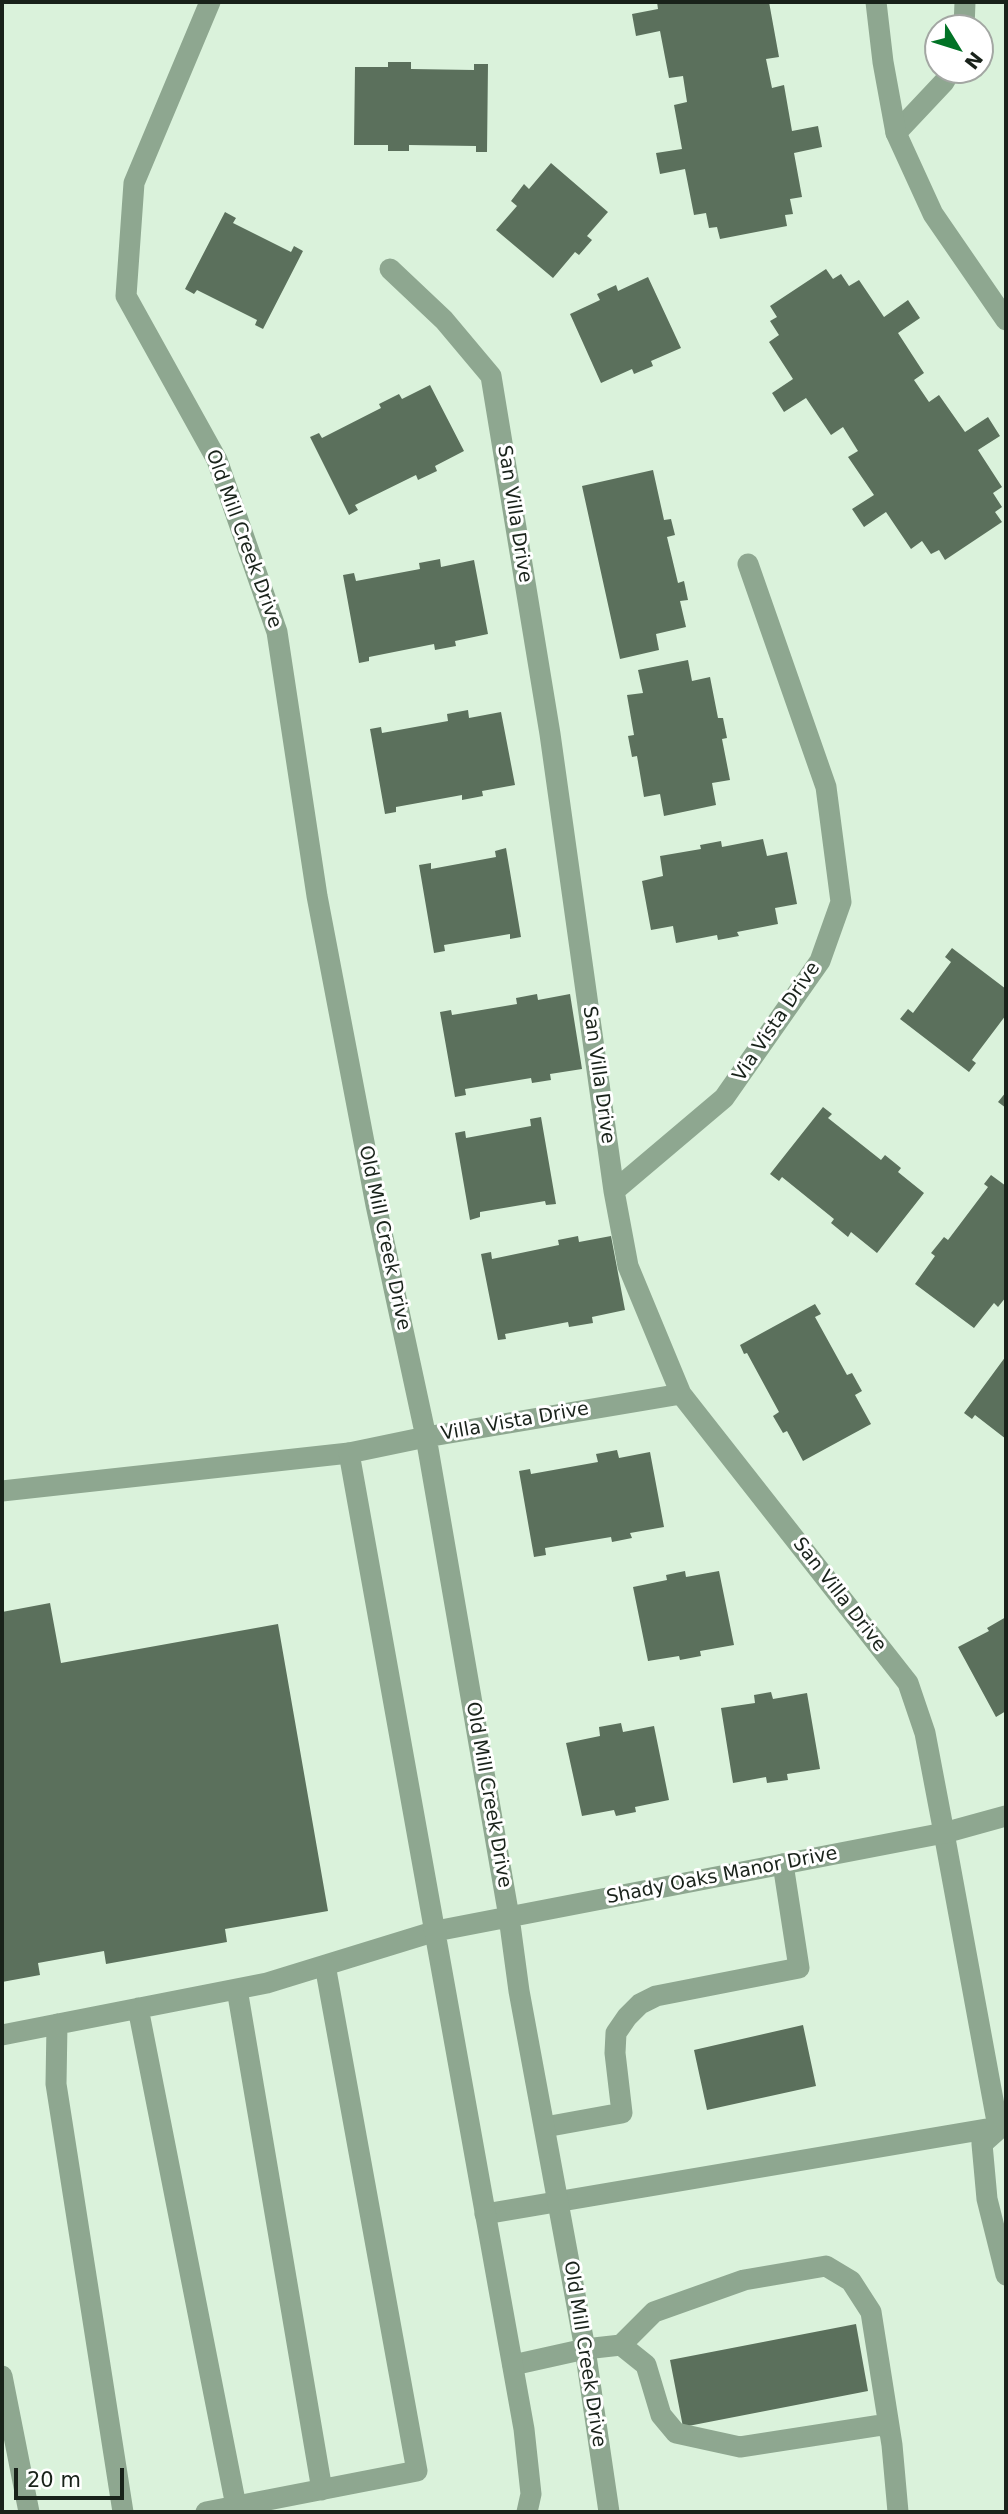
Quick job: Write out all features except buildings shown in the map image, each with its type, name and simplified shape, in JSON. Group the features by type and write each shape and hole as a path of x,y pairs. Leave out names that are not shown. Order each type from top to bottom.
{"street":[{"name":"Old Mill Creek Drive","path":"210,2 134,183 126,296 217,460 277,632 320,910 376,1205 426,1437 509,1917 519,1991 585,2349 609,2512"},
{"path":"876,2 883,62 896,133 933,214 1006,320"},
{"path":"896,133 942,84"},
{"name":"San Villa Drive","path":"390,269 444,320 491,376 550,734 614,1191 628,1266 681,1394 908,1683 925,1733 1002,2127"},
{"name":"Via Vista Drive","path":"614,1191 724,1098 820,961 841,902 826,788 748,564"},
{"name":"Villa Vista Drive","path":"2,1491 349,1453 426,1437 681,1394"},
{"path":"349,1453 524,2428 531,2494 527,2512"},
{"name":"Shady Oaks Manor Drive","path":"2,2035 267,1983 436,1931 944,1833 1006,1816"},
{"path":"545,2127 622,2113 615,2053 616,2033 640,2004 656,1996 799,1968 783,1864"},
{"path":"206,2512 417,2471 325,1965"},
{"path":"237,1989 322,2490"},
{"path":"138,2008 236,2506"},
{"path":"57,2024 56,2084 123,2512"},
{"path":"485,2214 1002,2127"},
{"path":"1002,2127 982,2144 988,2199 1006,2276"},
{"path":"513,2365 585,2349 621,2345 654,2312 744,2280 827,2266 851,2281 871,2312 898,2512"},
{"path":"621,2345 646,2365 661,2415 676,2433 740,2447 888,2424"},
{"path":"2,2376 29,2512"}]}
